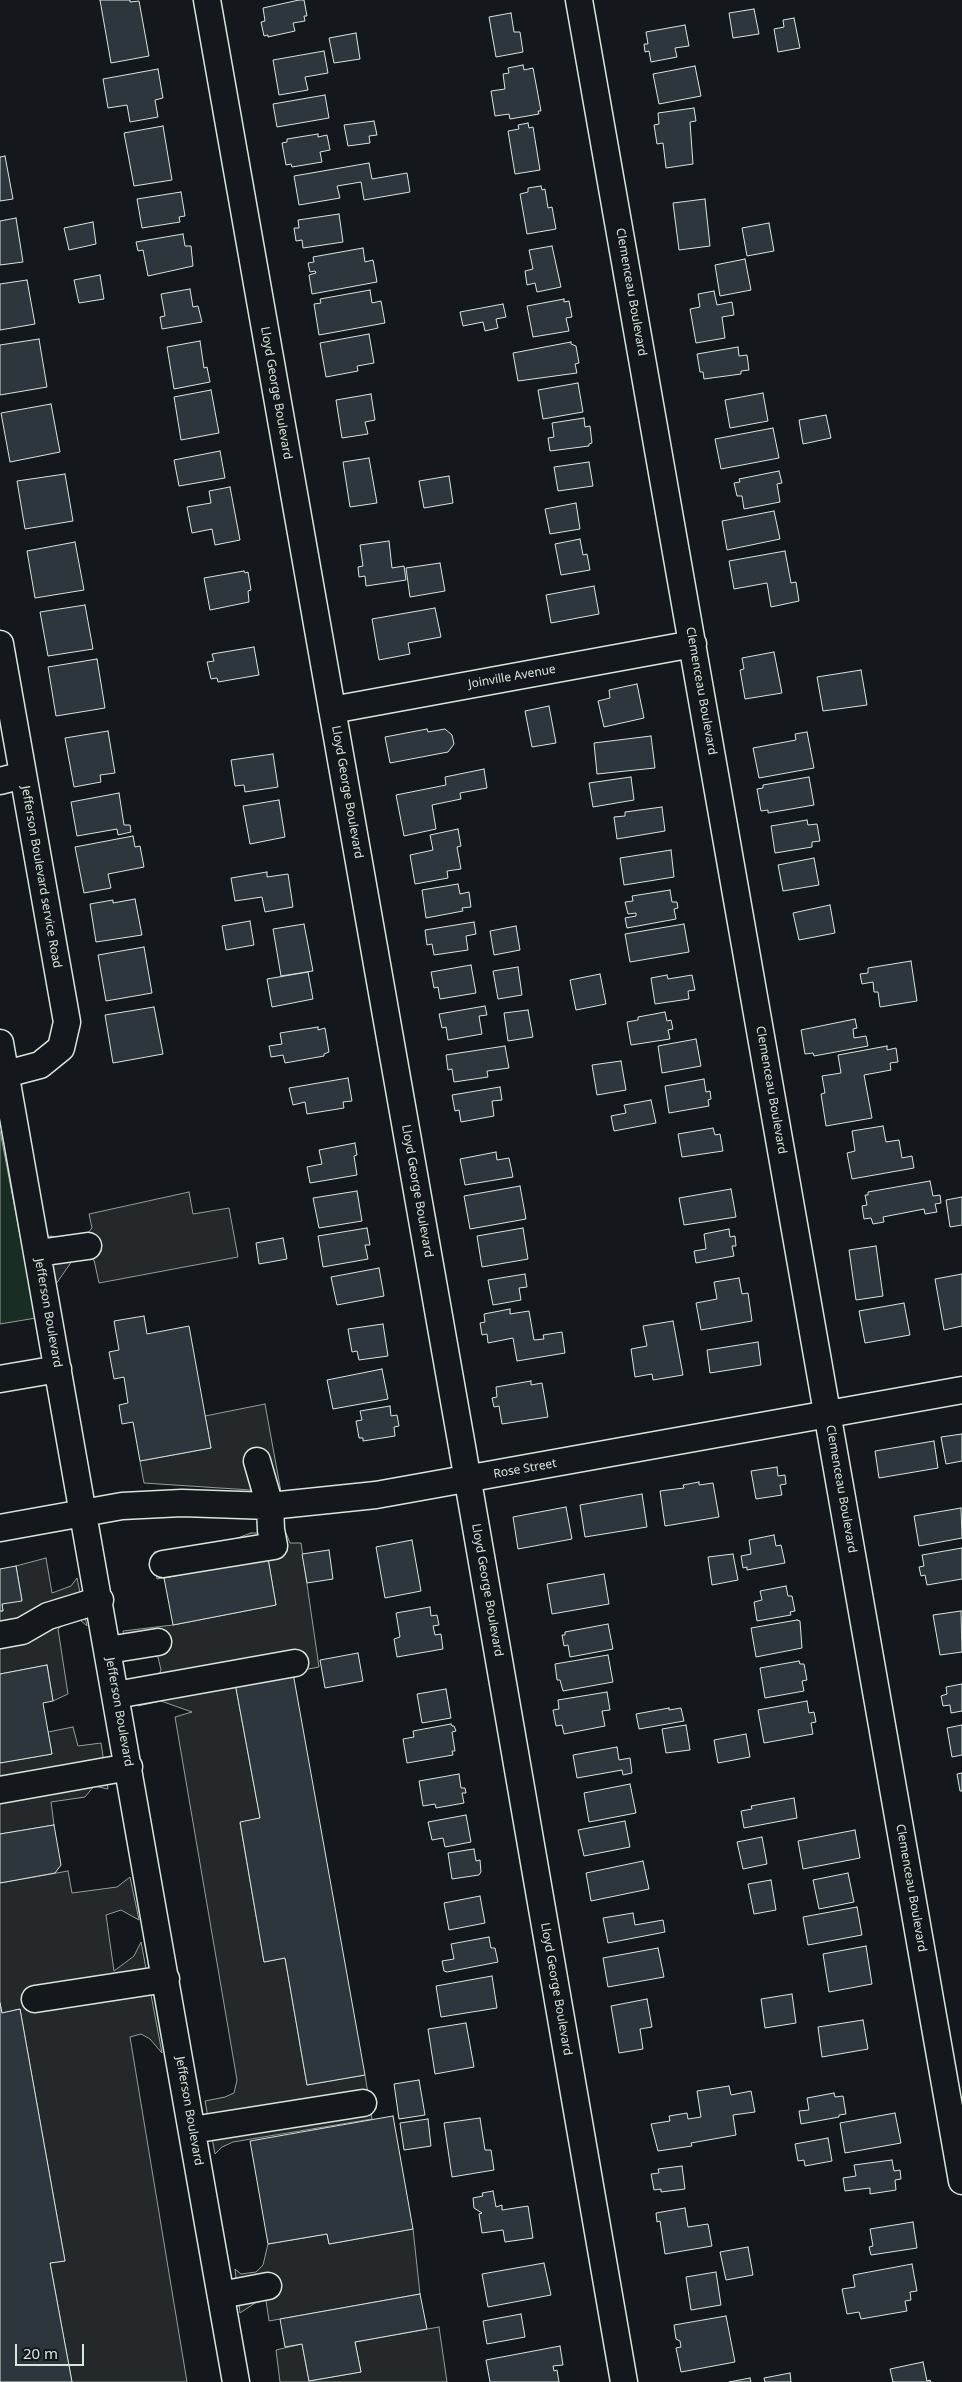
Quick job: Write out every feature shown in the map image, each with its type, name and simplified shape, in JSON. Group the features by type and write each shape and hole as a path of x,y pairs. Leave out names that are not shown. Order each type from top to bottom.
{"street":[{"name":"Lloyd George Boulevard","path":"206,0 468,1479 624,2382"},
{"name":"Clemenceau Boulevard","path":"579,0 962,2181"},
{"name":"Jefferson Boulevard service Road","path":"0,644 12,778 67,1022 61,1048 40,1065 6,1074"},
{"name":"Joinville Avenue","path":"332,710 693,644"},
{"name":"Jefferson Boulevard","path":"0,1043 100,1600 236,2382"},
{"path":"38,1253 88,1246"},
{"path":"0,1379 58,1369"},
{"name":"Rose Street","path":"0,1528 122,1506 182,1503 270,1506 376,1495 962,1390"},
{"path":"163,1564 274,1546 270,1506 257,1461"},
{"path":"0,1635 22,1631 48,1616 100,1600"},
{"path":"108,1650 158,1642"},
{"path":"116,1695 296,1663"},
{"path":"0,1790 128,1767"},
{"path":"35,1999 166,1979"},
{"path":"192,2130 363,2102"},
{"path":"221,2295 268,2286"}],"green space":[{"path":"0,1131 36,1318 0,1324"}],"shaded area":[{"path":"189,1192 193,1214 229,1208 238,1257 99,1283 94,1260 86,1258 72,1261 56,1284 47,1236 78,1238 87,1234 92,1228 89,1214"},
{"path":"265,1404 281,1492 144,1483 140,1461 211,1448 205,1416"},
{"path":"251,1533 286,1533 290,1543 301,1543 319,1667 235,1683 260,1818 240,1823 264,1962 285,1958 307,2085 365,2075 372,2119 233,2142 222,2147 215,2154 205,2101 234,2093 237,2080 175,1717 192,1712 161,1701 138,1706 134,1679 158,1677 161,1670 158,1657 151,1653 127,1658 123,1631 173,1625 276,1605 268,1559 157,1579 154,1552 224,1543"},
{"path":"46,1558 52,1593 71,1586 77,1578 87,1626 78,1618 70,1619 58,1629 68,1694 53,1701 47,1665 0,1674 0,1611 3,1611 2,1604 22,1600 16,1566"},
{"path":"73,1727 78,1746 101,1743 108,1789 94,1786 85,1797 51,1802 54,1825 0,1834 0,1763 52,1754 48,1732"},
{"path":"68,1871 72,1893 117,1887 130,1877 139,1920 121,1910 106,1915 114,1971 134,1956 141,1942 162,2053 150,2039 141,2034 130,2037 187,2382 72,2382 50,2263 65,2261 20,2009 2,2013 0,2003 0,1883"},
{"path":"413,2229 420,2294 269,2321 266,2300 255,2303 240,2313 235,2269 241,2274 256,2272 263,2265 268,2244 327,2234 329,2244"},
{"path":"439,2327 447,2382 280,2382 276,2350 302,2344 309,2381 361,2372 355,2342"}],"building":[{"path":"100,0 139,1 149,56 111,63"},
{"path":"304,0 307,16 304,16 305,21 293,23 295,31 268,37 268,35 264,36 261,22 265,21 263,8"},
{"path":"754,9 759,34 733,38 729,13"},
{"path":"511,13 514,32 520,32 523,52 496,57 489,17"},
{"path":"794,18 800,48 778,52 774,29 784,27 783,20"},
{"path":"685,25 689,46 675,48 677,57 651,62 649,51 645,52 644,44 648,44 646,32"},
{"path":"356,33 360,59 334,63 329,38"},
{"path":"324,51 328,73 305,77 308,90 279,95 273,60"},
{"path":"523,65 524,70 533,68 541,111 538,111 539,114 510,119 509,114 495,116 491,91 505,89 503,74 509,73 508,68"},
{"path":"695,66 701,96 659,104 653,74"},
{"path":"158,69 163,98 155,100 158,117 130,122 127,105 108,108 103,79"},
{"path":"325,95 329,118 277,127 273,104"},
{"path":"694,108 696,121 690,122 693,164 666,168 663,143 657,144 654,125 659,124 658,113"},
{"path":"374,121 377,135 369,136 370,143 348,146 344,125"},
{"path":"528,123 529,128 533,127 540,170 515,174 508,131 519,129 518,125"},
{"path":"163,126 172,180 134,186 124,133"},
{"path":"318,134 318,137 327,135 330,150 320,152 322,162 292,167 291,164 286,165 282,143 287,142 287,139"},
{"path":"5,156 13,199 0,201 0,157"},
{"path":"369,163 372,179 407,173 410,192 364,200 361,182 337,186 340,198 299,205 294,176"},
{"path":"541,186 542,190 545,189 548,208 552,207 556,229 527,234 520,194 528,192 528,188"},
{"path":"181,192 185,216 179,217 180,222 142,228 137,199"},
{"path":"705,199 710,246 679,250 673,203"},
{"path":"339,214 343,242 303,248 302,240 296,241 294,228 299,228 298,220"},
{"path":"16,218 23,262 0,265 0,221"},
{"path":"93,222 96,244 69,250 64,228"},
{"path":"769,223 774,251 747,256 742,228"},
{"path":"183,234 185,246 191,246 193,266 148,276 143,250 138,251 136,242"},
{"path":"552,246 561,287 537,292 535,283 527,285 525,271 533,269 529,250"},
{"path":"363,248 365,262 373,260 377,282 312,294 309,275 316,273 315,271 310,272 308,263 314,262 313,257"},
{"path":"745,259 751,290 720,296 715,265"},
{"path":"100,275 104,299 79,303 74,280"},
{"path":"27,280 35,324 0,330 0,284"},
{"path":"190,289 193,307 198,306 202,322 162,329 160,317 165,316 161,294"},
{"path":"370,290 372,303 381,301 385,323 319,335 314,304 321,303 320,299"},
{"path":"714,291 717,305 732,302 734,315 722,317 725,338 696,343 690,309 700,307 698,294"},
{"path":"564,299 564,302 569,301 572,317 566,318 569,331 533,337 527,306"},
{"path":"503,304 506,317 496,319 498,328 485,331 483,322 463,326 460,312"},
{"path":"369,334 374,363 357,366 358,371 326,377 320,343"},
{"path":"39,339 47,387 0,395 0,345"},
{"path":"200,341 204,368 207,367 210,382 174,389 167,347"},
{"path":"571,342 571,344 576,346 579,363 575,364 577,373 518,381 513,353"},
{"path":"738,347 739,356 747,355 749,370 741,371 741,374 704,379 703,372 700,372 697,354"},
{"path":"578,383 583,412 543,419 538,390"},
{"path":"211,390 219,433 181,440 174,397"},
{"path":"763,393 768,421 730,428 725,400"},
{"path":"371,394 375,420 365,422 368,434 342,438 336,400"},
{"path":"51,404 60,452 10,462 1,413"},
{"path":"826,415 831,438 803,444 799,420"},
{"path":"584,418 585,427 590,426 592,443 589,446 550,451 548,438 554,437 552,423"},
{"path":"773,428 779,458 721,469 715,439"},
{"path":"220,451 225,478 179,486 174,460"},
{"path":"369,458 377,503 350,507 343,462"},
{"path":"589,462 593,486 558,491 554,467"},
{"path":"779,471 782,483 777,484 780,502 744,509 742,496 737,496 734,483 740,482 739,479"},
{"path":"65,474 73,521 25,529 17,481"},
{"path":"449,476 453,503 424,508 419,481"},
{"path":"230,487 240,540 215,545 212,529 192,533 187,507 211,503 209,491"},
{"path":"576,503 580,529 550,534 545,509"},
{"path":"774,511 780,539 727,550 722,521"},
{"path":"580,539 583,555 587,554 590,570 561,575 555,544"},
{"path":"389,541 392,568 404,566 406,580 366,586 365,576 359,577 358,567 363,566 360,545"},
{"path":"75,542 84,590 35,598 27,551"},
{"path":"785,551 791,583 796,582 799,601 771,607 767,583 734,589 729,561"},
{"path":"440,563 445,591 410,597 406,568"},
{"path":"244,571 245,573 248,572 251,590 248,591 249,602 210,610 204,578"},
{"path":"594,586 599,614 551,623 546,595"},
{"path":"85,605 93,649 48,656 40,612"},
{"path":"435,608 441,637 408,643 410,654 379,660 372,619"},
{"path":"254,647 259,675 218,682 217,678 211,679 207,662 214,661 212,654"},
{"path":"774,652 782,693 745,699 740,670 744,669 742,658"},
{"path":"97,659 105,708 56,716 48,667"},
{"path":"861,670 867,705 823,711 817,677"},
{"path":"637,684 644,718 604,727 598,701 610,698 609,690"},
{"path":"549,706 556,743 532,747 525,711"},
{"path":"427,729 428,732 445,729 452,735 454,744 448,752 390,763 385,737"},
{"path":"108,731 115,773 100,775 101,782 74,787 65,738"},
{"path":"807,732 814,768 759,778 753,748 796,740 795,734"},
{"path":"651,736 655,768 597,774 594,743"},
{"path":"273,754 278,787 245,792 244,785 235,786 231,760"},
{"path":"484,769 487,788 460,793 461,799 432,805 436,829 404,836 396,795 446,785 445,777"},
{"path":"631,777 634,800 593,807 589,783"},
{"path":"809,777 814,805 768,813 768,810 761,811 757,789 763,788 763,785"},
{"path":"119,793 124,825 130,825 131,832 118,835 117,829 77,836 71,802"},
{"path":"279,800 285,837 250,844 243,806"},
{"path":"662,807 665,831 617,839 614,817 625,816 625,812"},
{"path":"807,820 808,825 817,824 820,841 812,842 812,847 775,853 771,826"},
{"path":"458,829 461,846 457,847 461,869 447,871 448,878 415,884 410,855 433,850 430,835"},
{"path":"133,836 135,847 140,846 144,867 108,874 111,888 84,893 75,847"},
{"path":"671,850 674,877 624,885 620,858"},
{"path":"814,858 819,885 783,891 778,865"},
{"path":"267,872 267,877 288,874 293,907 265,912 262,897 235,901 231,878"},
{"path":"458,884 460,894 469,892 471,907 462,908 463,911 426,918 422,890"},
{"path":"670,890 672,902 677,902 678,908 674,909 676,919 627,928 625,918 636,916 636,913 628,914 625,902 633,901 632,896"},
{"path":"135,899 142,935 96,942 90,904 113,900 113,903"},
{"path":"830,905 835,933 799,940 793,913"},
{"path":"250,921 254,945 226,950 222,926"},
{"path":"474,922 476,934 466,936 468,950 434,955 432,944 427,945 425,930"},
{"path":"304,924 313,971 281,976 273,929"},
{"path":"684,924 689,952 630,962 625,934"},
{"path":"516,926 520,950 494,955 490,931"},
{"path":"144,947 152,993 106,1001 98,955"},
{"path":"911,961 917,1001 880,1007 878,992 874,992 873,982 862,984 860,974 868,973 868,968"},
{"path":"471,965 476,993 440,999 438,987 434,988 431,972"},
{"path":"518,967 522,995 498,999 493,971"},
{"path":"308,972 313,999 272,1007 267,979"},
{"path":"600,974 606,1004 576,1010 570,980"},
{"path":"667,975 668,979 692,975 695,990 688,991 689,999 655,1004 651,978"},
{"path":"485,1006 487,1015 479,1016 482,1034 448,1040 446,1027 442,1028 439,1014"},
{"path":"154,1007 163,1054 113,1063 105,1015"},
{"path":"528,1010 533,1037 508,1041 504,1013"},
{"path":"665,1012 667,1021 671,1020 673,1029 668,1030 670,1039 631,1045 627,1022 638,1020 638,1017"},
{"path":"855,1019 857,1028 853,1029 854,1038 866,1036 868,1046 814,1056 813,1053 805,1054 801,1030"},
{"path":"318,1027 318,1030 325,1028 329,1052 324,1054 324,1056 285,1063 283,1055 271,1057 269,1046 282,1044 280,1033"},
{"path":"696,1039 701,1066 662,1073 658,1046"},
{"path":"505,1046 509,1068 487,1071 488,1077 454,1082 452,1069 448,1070 446,1055"},
{"path":"887,1046 887,1050 896,1048 898,1062 890,1063 891,1070 864,1075 872,1118 826,1126 821,1094 825,1093 822,1076 841,1073 838,1055"},
{"path":"621,1061 626,1090 597,1095 592,1065"},
{"path":"348,1078 352,1101 343,1102 344,1108 307,1114 305,1102 293,1105 289,1088"},
{"path":"704,1079 706,1092 710,1091 711,1099 708,1100 709,1106 669,1113 665,1086"},
{"path":"500,1087 502,1100 492,1101 494,1116 461,1122 459,1110 455,1111 452,1095"},
{"path":"651,1100 656,1123 614,1131 611,1116 626,1113 624,1105"},
{"path":"883,1126 886,1142 899,1140 902,1158 912,1156 914,1168 852,1179 847,1153 855,1151 852,1131"},
{"path":"713,1128 715,1135 720,1134 723,1151 682,1157 678,1134"},
{"path":"355,1143 357,1155 354,1156 357,1175 310,1183 307,1167 322,1164 319,1150"},
{"path":"496,1152 497,1160 509,1158 513,1177 465,1185 460,1159"},
{"path":"930,1181 933,1196 940,1195 941,1203 935,1204 937,1212 925,1214 924,1209 883,1217 884,1222 873,1224 871,1218 864,1219 862,1206 867,1205 865,1195 868,1195 868,1192"},
{"path":"520,1186 526,1219 470,1229 464,1196"},
{"path":"731,1189 736,1217 684,1225 679,1198"},
{"path":"357,1191 362,1221 319,1228 313,1198"},
{"path":"962,1197 962,1225 950,1227 946,1200"},
{"path":"367,1228 370,1245 365,1245 368,1259 323,1267 318,1236"},
{"path":"523,1228 528,1259 482,1267 477,1236"},
{"path":"729,1229 730,1237 735,1236 736,1246 732,1246 734,1256 696,1263 694,1251 706,1249 704,1234"},
{"path":"283,1238 287,1259 259,1264 256,1243"},
{"path":"876,1246 883,1296 856,1300 849,1250"},
{"path":"379,1268 384,1296 337,1305 331,1277"},
{"path":"525,1274 527,1287 519,1288 521,1300 493,1305 488,1280"},
{"path":"962,1274 962,1326 944,1330 935,1279"},
{"path":"739,1278 742,1294 748,1293 752,1321 701,1330 696,1303 717,1299 714,1282"},
{"path":"904,1303 910,1335 865,1343 859,1311"},
{"path":"510,1309 510,1314 529,1311 534,1340 544,1339 543,1335 562,1332 565,1353 517,1361 513,1338 488,1343 487,1334 482,1335 480,1323 485,1322 484,1314"},
{"path":"144,1316 147,1334 189,1326 211,1448 140,1461 133,1422 122,1424 119,1405 128,1403 124,1377 114,1379 109,1352 119,1350 114,1321"},
{"path":"673,1321 683,1375 653,1380 652,1374 635,1377 631,1349 647,1346 643,1326"},
{"path":"383,1324 388,1356 359,1360 357,1351 352,1352 348,1329"},
{"path":"758,1342 761,1365 710,1373 707,1350"},
{"path":"382,1369 388,1399 333,1409 327,1380"},
{"path":"531,1381 531,1385 542,1383 548,1417 502,1424 499,1406 494,1407 492,1398 497,1397 496,1387"},
{"path":"390,1406 391,1416 397,1415 399,1426 394,1427 395,1436 363,1441 363,1438 359,1438 356,1421 362,1420 360,1411"},
{"path":"962,1434 962,1461 946,1464 941,1437"},
{"path":"934,1441 938,1468 879,1478 875,1451"},
{"path":"777,1467 778,1476 785,1475 786,1484 780,1485 782,1495 756,1499 751,1471"},
{"path":"699,1482 699,1485 713,1483 719,1517 665,1526 660,1491 684,1488 683,1485"},
{"path":"642,1494 647,1527 585,1537 580,1505"},
{"path":"566,1507 572,1539 518,1549 513,1517"},
{"path":"961,1508 962,1538 919,1546 914,1516"},
{"path":"774,1535 776,1546 781,1545 785,1563 747,1570 747,1567 743,1568 741,1556 751,1554 749,1540"},
{"path":"412,1540 421,1591 385,1598 376,1547"},
{"path":"962,1548 962,1579 927,1585 925,1575 921,1576 919,1567 924,1566 922,1555"},
{"path":"329,1550 333,1579 307,1583 302,1554"},
{"path":"733,1554 738,1580 712,1585 708,1557"},
{"path":"268,1558 276,1605 173,1625 164,1578"},
{"path":"16,1566 22,1601 2,1604 3,1611 0,1611 0,1569"},
{"path":"604,1574 609,1604 552,1614 547,1584"},
{"path":"786,1586 788,1596 792,1596 795,1611 790,1612 791,1615 757,1621 754,1602 762,1600 760,1591"},
{"path":"430,1607 431,1616 437,1615 439,1625 433,1626 435,1635 441,1634 443,1649 397,1657 394,1639 400,1637 396,1613"},
{"path":"961,1611 962,1652 940,1655 933,1615"},
{"path":"800,1621 802,1648 756,1657 751,1628"},
{"path":"608,1624 613,1649 570,1657 568,1645 564,1646 562,1635 565,1635 565,1632"},
{"path":"358,1653 363,1681 325,1688 320,1660"},
{"path":"608,1655 613,1682 563,1691 560,1680 557,1680 555,1664"},
{"path":"799,1661 800,1664 804,1664 807,1680 802,1681 804,1691 765,1698 760,1668"},
{"path":"47,1665 53,1701 43,1703 52,1754 0,1763 0,1674"},
{"path":"293,1673 365,2075 307,2085 285,1958 264,1962 240,1822 260,1818 235,1683"},
{"path":"962,1684 962,1711 951,1713 950,1705 943,1706 941,1696 947,1694 946,1687"},
{"path":"446,1689 451,1718 422,1723 417,1694"},
{"path":"607,1692 610,1710 602,1711 605,1726 564,1734 562,1725 556,1726 553,1710 559,1709 558,1700"},
{"path":"807,1701 809,1713 814,1712 816,1722 811,1723 813,1734 764,1743 758,1710"},
{"path":"669,1708 669,1710 681,1708 684,1721 639,1729 636,1714"},
{"path":"451,1724 456,1731 452,1732 455,1751 452,1751 453,1755 407,1763 403,1739 414,1737 413,1731"},
{"path":"686,1725 690,1750 666,1753 662,1729"},
{"path":"962,1725 962,1755 952,1757 947,1728"},
{"path":"746,1734 750,1757 718,1763 714,1740"},
{"path":"617,1747 619,1760 630,1758 632,1773 623,1775 622,1770 577,1778 573,1755"},
{"path":"962,1773 962,1791 960,1791 957,1774"},
{"path":"459,1774 461,1788 465,1788 466,1793 462,1793 464,1803 436,1808 435,1804 423,1806 419,1781"},
{"path":"630,1784 636,1813 589,1822 584,1793"},
{"path":"794,1798 797,1818 744,1828 741,1811 752,1809 751,1806"},
{"path":"466,1815 471,1842 445,1847 443,1838 432,1840 428,1822"},
{"path":"625,1821 630,1847 584,1856 578,1830"},
{"path":"54,1825 61,1865 55,1873 0,1883 0,1834"},
{"path":"855,1830 860,1858 803,1869 798,1841"},
{"path":"762,1837 767,1864 743,1869 737,1842"},
{"path":"474,1849 476,1861 480,1860 481,1872 479,1875 452,1879 448,1853"},
{"path":"643,1861 649,1889 591,1901 586,1873"},
{"path":"848,1873 854,1902 819,1909 813,1880"},
{"path":"771,1880 776,1910 754,1914 748,1884"},
{"path":"480,1896 485,1923 449,1930 444,1903"},
{"path":"857,1907 862,1935 808,1945 803,1917"},
{"path":"633,1913 635,1925 663,1920 665,1932 608,1943 603,1918"},
{"path":"489,1937 491,1948 495,1948 498,1962 444,1971 442,1961 454,1959 451,1944"},
{"path":"866,1946 872,1984 829,1992 823,1954"},
{"path":"658,1948 664,1977 608,1987 603,1958"},
{"path":"492,1976 497,2008 441,2017 436,1986"},
{"path":"792,1994 796,2023 765,2028 761,1999"},
{"path":"647,1999 652,2027 640,2029 643,2049 619,2053 611,2006"},
{"path":"0,2003 2,2013 20,2009 65,2261 50,2263 72,2382 0,2382"},
{"path":"863,2020 868,2049 822,2057 818,2027"},
{"path":"466,2023 474,2067 435,2074 428,2029"},
{"path":"419,2080 425,2115 399,2119 394,2084"},
{"path":"729,2086 731,2095 751,2091 755,2112 733,2115 736,2135 691,2143 692,2146 658,2151 651,2124 670,2121 669,2116 687,2113 688,2119 701,2117 697,2091"},
{"path":"834,2093 835,2097 843,2096 846,2114 801,2124 799,2111 809,2110 807,2098"},
{"path":"895,2113 901,2143 845,2153 840,2123"},
{"path":"393,2116 413,2229 329,2244 327,2234 268,2244 250,2141"},
{"path":"480,2118 485,2150 491,2150 494,2170 452,2177 444,2123"},
{"path":"428,2119 431,2146 404,2150 400,2123"},
{"path":"828,2138 832,2161 805,2166 804,2160 798,2161 795,2144"},
{"path":"892,2160 894,2171 900,2170 901,2179 895,2180 896,2190 870,2194 870,2188 845,2191 843,2178 856,2176 854,2165"},
{"path":"682,2166 685,2189 661,2192 661,2189 654,2190 651,2174 659,2173 658,2169"},
{"path":"493,2191 496,2207 502,2205 502,2210 528,2206 533,2238 505,2242 503,2230 482,2233 479,2214 482,2213 474,2208 473,2198 483,2196 482,2193"},
{"path":"685,2208 688,2227 708,2224 712,2246 665,2254 660,2221 657,2222 656,2213"},
{"path":"913,2222 917,2248 871,2255 869,2247 873,2246 870,2229"},
{"path":"748,2247 753,2275 726,2280 720,2252"},
{"path":"544,2263 551,2295 488,2307 482,2274"},
{"path":"912,2264 917,2291 910,2292 911,2300 905,2301 907,2311 861,2319 859,2312 847,2314 842,2289 855,2287 853,2275"},
{"path":"716,2272 721,2305 691,2310 686,2277"},
{"path":"420,2294 427,2329 355,2342 361,2372 309,2381 302,2344 285,2347 280,2319"},
{"path":"521,2314 525,2337 487,2344 483,2321"},
{"path":"726,2316 735,2362 681,2372 676,2348 681,2347 680,2341 676,2339 674,2325"},
{"path":"560,2346 563,2365 553,2366 554,2371 557,2370 559,2382 490,2382 486,2360"},
{"path":"923,2362 927,2381 930,2380 931,2382 893,2382 890,2369"},
{"path":"790,2373 791,2382 765,2382 764,2378"},
{"path":"750,2378 751,2382 729,2382"}]}
